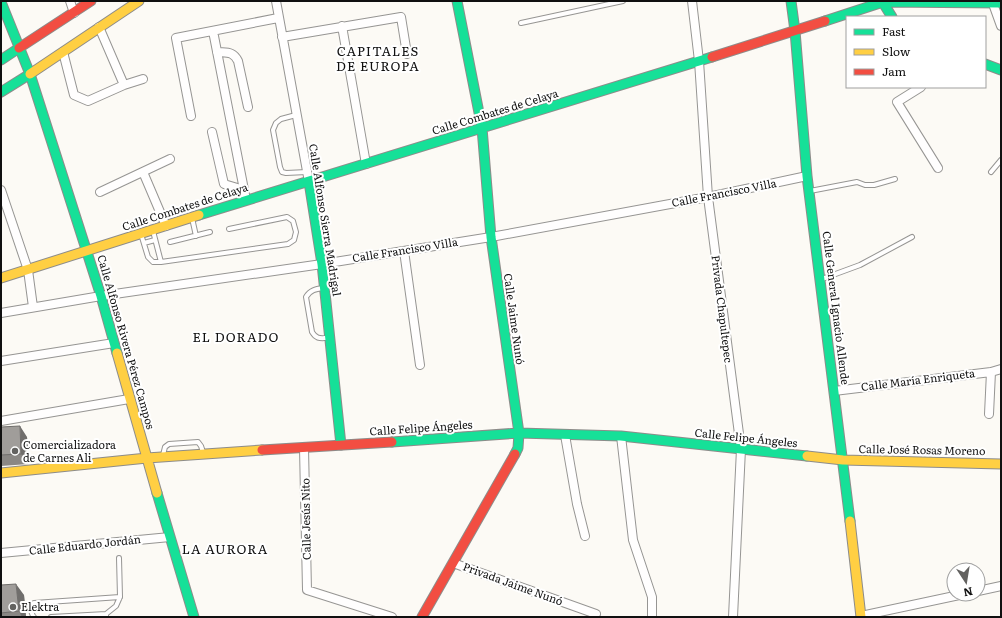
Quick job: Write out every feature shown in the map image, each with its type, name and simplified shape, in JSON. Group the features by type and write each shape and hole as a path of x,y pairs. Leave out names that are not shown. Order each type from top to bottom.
{"main road":[{"path":"1,60 91,1"},
{"path":"1,92 139,1"},
{"name":"Calle Jaime Nunó","path":"422,617 518,448 518,433 491,237 482,128 457,1"},
{"name":"Calle General Ignacio Allende","path":"791,1 795,30 807,176 861,616"},
{"path":"882,2 891,16"},
{"name":"Calle Combates de Celaya","path":"1,278 246,200 309,182 699,61 882,2 996,3"},
{"name":"Calle Alfonso Rivera Pérez Campos","path":"1,4 30,74 88,251 102,296 146,458 194,617"},
{"path":"986,64 1001,70"},
{"name":"Calle Alfonso Sierra Madrigal","path":"309,182 322,264 341,445"},
{"name":"Calle Felipe Ángeles","path":"1,473 146,458 518,433 621,436 843,460"},
{"name":"Calle José Rosas Moreno","path":"843,460 1001,464"}],"street":[{"path":"70,1 74,13"},
{"name":"Calle Alfonso Sierra Madrigal","path":"276,1 309,182"},
{"name":"Privada Chapultepec","path":"692,1 699,61 708,197 741,449 733,617"},
{"path":"996,3 1001,26"},
{"path":"282,37 401,17 407,54"},
{"path":"190,116 176,38 278,18"},
{"path":"342,26 366,164"},
{"path":"99,27 124,85"},
{"path":"213,31 246,200"},
{"path":"63,52 74,95 88,101 124,85 143,79"},
{"path":"217,52 230,53 235,56 238,61 248,107"},
{"path":"919,88 897,102 938,168"},
{"path":"212,132 224,184 244,190"},
{"path":"100,192 170,159"},
{"path":"143,172 166,226"},
{"name":"Calle Francisco Villa","path":"1,313 102,296 322,264 491,237 708,197 807,176"},
{"path":"1,190 28,270 33,308"},
{"path":"404,251 420,365"},
{"path":"1,360 114,343"},
{"name":"Calle María Enriqueta","path":"834,391 991,372 1001,369"},
{"path":"989,414 991,372"},
{"path":"1,421 129,399"},
{"path":"565,435 585,536"},
{"path":"621,436 633,540 652,597 652,617"},
{"name":"Calle Jesús Nito","path":"304,448 307,590 392,617"},
{"name":"Calle Eduardo Jordán","path":"1,553 170,537"},
{"name":"Privada Jaime Nunó","path":"453,562 596,614"},
{"path":"986,589 1001,586"},
{"path":"861,616 946,598"}],"lane":[{"path":"521,23 623,1"},
{"path":"296,115 282,119 276,123 273,130 277,152 282,172 307,172"},
{"path":"991,172 1001,160"},
{"path":"809,191 857,182 874,185 895,179"},
{"path":"192,217 196,236"},
{"path":"141,234 148,257 153,262 161,262 288,244 294,240 296,232 293,221 287,217 229,229"},
{"path":"153,230 161,262"},
{"path":"170,242 210,232"},
{"path":"820,280 860,264 912,237"},
{"path":"144,243 155,240"},
{"path":"324,288 312,290 306,297 312,332 315,337 330,338"},
{"path":"51,617 106,615 116,606 120,597 119,558"},
{"path":"34,617 31,611 31,605 34,603 120,597"}],"building":[{"path":"20,426 21,454 1,455 1,427"},
{"path":"16,584 19,611 1,613 1,585"}],"traffic: fast":[{"path":"457,1 482,128 491,237 519,433 518,448 515,454"},
{"path":"791,1 795,31 807,176 850,521"},
{"path":"882,1 891,16"},
{"path":"1,2 30,74"},
{"path":"825,21 883,2 1001,3"},
{"path":"1,60 19,48"},
{"path":"199,215 712,57"},
{"path":"986,64 1001,70"},
{"path":"1,92 30,74 101,296 117,353"},
{"path":"309,182 322,264 341,445"},
{"path":"392,442 519,433 621,436 807,456"},
{"path":"157,493 194,617"}],"traffic: slow":[{"path":"30,74 139,1"},
{"path":"1,278 199,215"},
{"path":"117,353 157,493"},
{"path":"1,473 147,458 262,450"},
{"path":"807,456 843,460 1001,464"},
{"path":"850,521 861,617"}],"traffic: jam":[{"path":"19,48 91,1"},
{"path":"712,57 825,21"},
{"path":"262,450 392,442"},
{"path":"422,617 515,454"}],"place":[{"name":"Comercializadora de Carnes Ali","path":"15,451"},
{"name":"Elektra","path":"13,607"}],"district":[{"name":"CAPITALES DE EUROPA","path":"378,58"},
{"name":"EL DORADO","path":"236,337"},
{"name":"LA AURORA","path":"225,549"}]}
